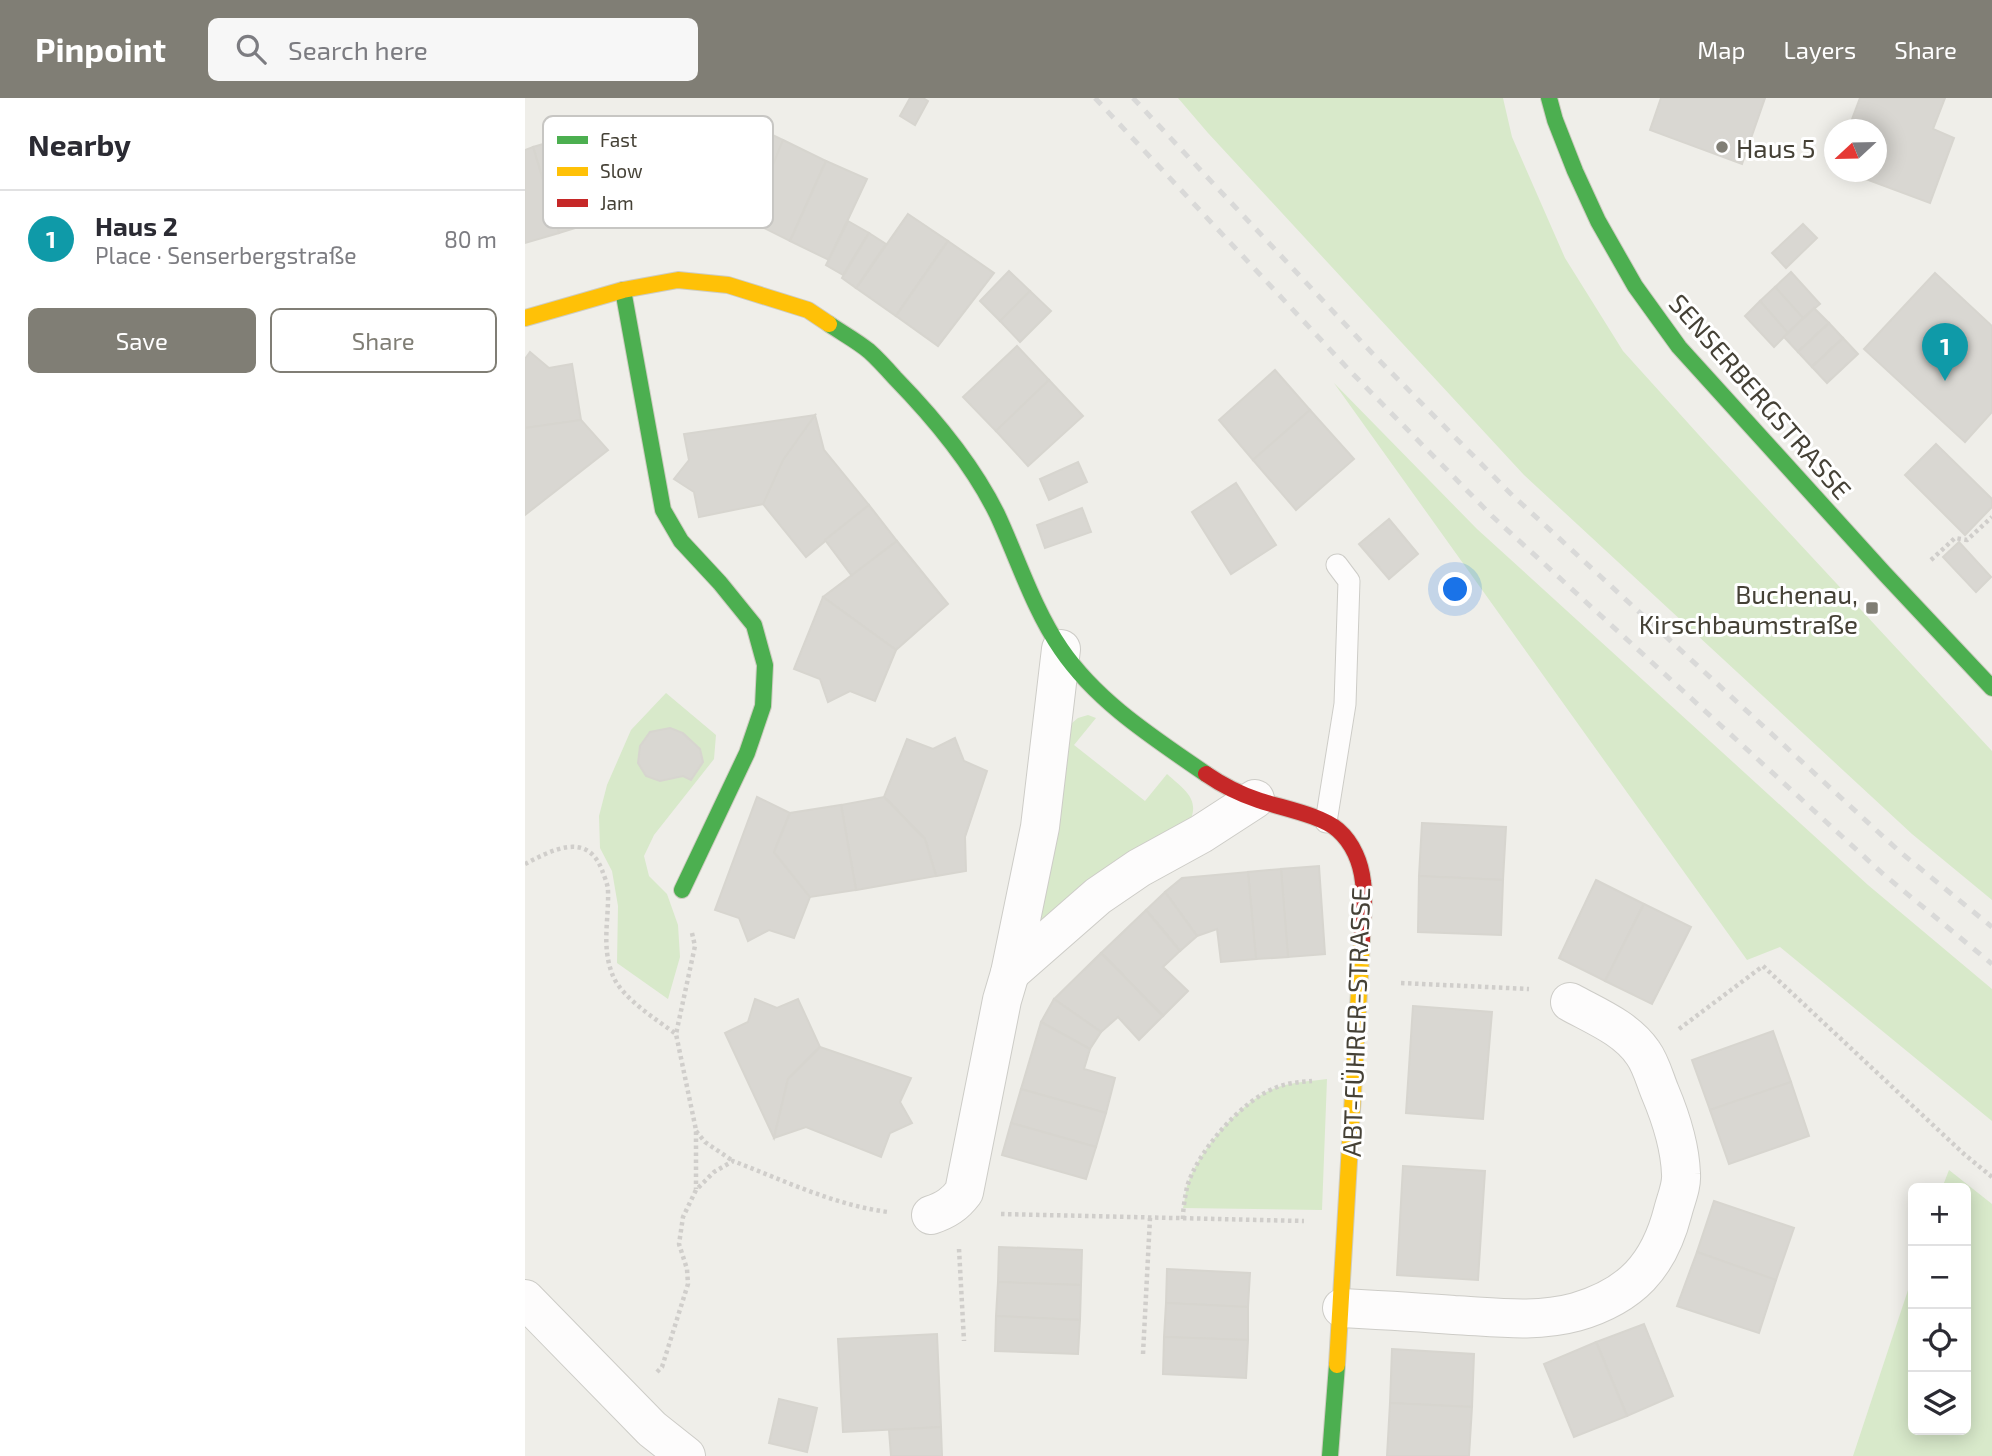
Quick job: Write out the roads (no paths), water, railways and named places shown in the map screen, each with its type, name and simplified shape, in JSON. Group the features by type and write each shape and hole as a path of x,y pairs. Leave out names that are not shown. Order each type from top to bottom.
{"street":[{"name":"SENSERBERGSTRASSE","path":"1549,98 1575,171 1598,220 1635,286 1679,347 1992,688"},
{"name":"ABT-FÜHRER-STRASSE","path":"525,318 623,290 678,280 728,285 808,310 869,351 925,408 977,478 996,513 1034,600 1061,649 1111,704 1147,734 1223,785 1255,799 1326,822 1339,831 1351,846 1360,864 1363,885 1360,980 1342,1308 1330,1456"},
{"path":"623,290 663,510 681,541 754,625 765,665 763,706 747,753 682,890"},
{"path":"948,1210 964,1192 999,989 1040,827 1061,649"},
{"path":"999,989 1098,896 1139,868 1201,834 1255,799"},
{"path":"1342,1308 1516,1319 1550,1318 1608,1300 1634,1284 1646,1272 1661,1246 1682,1178 1678,1144 1665,1104 1644,1055 1630,1038 1570,1002"},
{"path":"525,1299 652,1429 686,1456"}],"lane":[{"path":"1326,822 1345,704 1349,581 1337,565"}],"railway":[{"path":"1095,98 1352,373 1492,516 1882,873 1992,964"},
{"path":"1133,98 1373,354 1511,494 1900,852 1992,927"}],"place":[{"name":"Haus 5","path":"1722,147"},
{"name":"Haus 2","path":"1945,381"},
{"name":"Buchenau, Kirschbaumstraße","path":"1872,608"}]}
